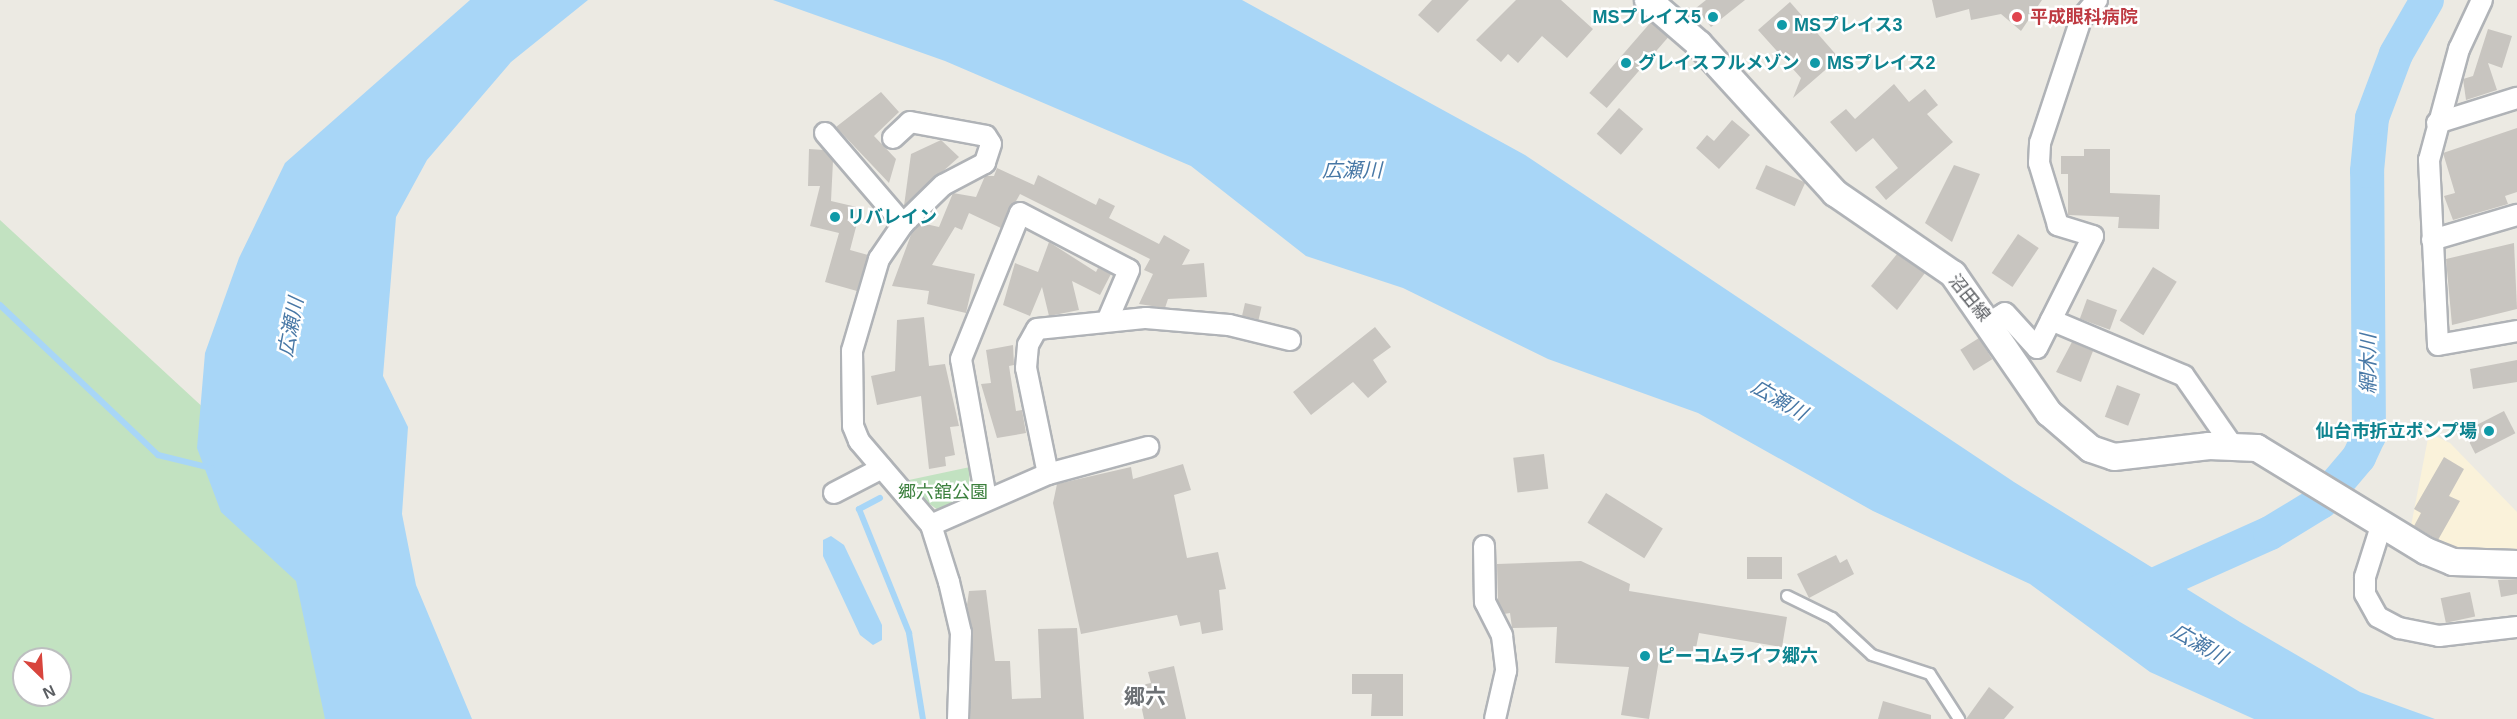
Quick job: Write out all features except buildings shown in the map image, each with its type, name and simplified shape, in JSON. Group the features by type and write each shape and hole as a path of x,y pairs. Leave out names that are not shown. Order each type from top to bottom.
{"street":[{"name":"沼田線","path":"1648,0 1699,44 1835,193 1953,274 1990,322 2049,413 2091,449 2114,457 2232,445 2257,448 2294,466 2382,523 2453,562 2517,564"},
{"path":"1990,322 2005,313 2037,348 2093,236 2058,225 2039,163 2040,143 2081,19 2097,0"},
{"path":"2482,0 2459,49 2437,123 2429,160 2438,345 2517,332"},
{"path":"2437,123 2517,98"},
{"path":"893,138 910,122 986,136 991,144 985,163 943,185 903,224 879,259 852,351 853,426 882,468 931,525 961,633 957,719"},
{"path":"825,134 903,224"},
{"path":"986,498 961,359 1020,213 1129,270 1108,319"},
{"path":"2432,240 2517,215"},
{"path":"1047,474 1026,368 1028,345 1037,329 1108,319 1229,325 1290,340"},
{"path":"2051,320 2184,376 2232,445"},
{"path":"931,525 986,498 1047,474 1148,447"},
{"path":"834,493 882,468"},
{"path":"2382,523 2365,577 2365,594 2378,617 2399,628 2439,636 2517,627"},
{"path":"1484,546 1485,602 1502,636 1506,670 1495,719"}],"lane":[{"path":"1786,596 1832,618 1872,655 1930,674 1959,719"}],"shaded area":[{"path":"2429,433 2450,443 2517,512 2517,549 2455,547 2411,526"}],"green space":[{"path":"0,220 246,447 375,719 0,719"},
{"name":"郷六舘公園","path":"970,467 968,500 944,514 918,496 909,480"}],"water":[{"name":"広瀬川","path":"470,0 588,0 511,62 427,160 396,217 383,376 408,427 402,514 416,585 472,719 325,719 296,581 221,512 197,448 205,353 239,258 285,163"},
{"name":"広瀬川","path":"773,0 1242,0 1525,155 2014,482 2240,622 2360,692 2435,719 2254,719 2150,672 2030,584 1873,511 1698,413 1548,359 1403,288 1306,256 1191,166 945,61"},
{"path":"831,536 844,545 882,625 882,640 873,645 860,635 823,556 823,540"}],"waterway":[{"name":"網木川","path":"2127,597 2270,533 2321,502 2359,457 2369,436 2367,171 2372,118 2396,54 2427,0"},
{"path":"0,305 158,455 211,468"},
{"path":"880,498 859,509 909,633 923,719"}],"place":[{"name":"MSプレイス5","path":"1713,17"},
{"name":"平成眼科病院","path":"2017,17"},
{"name":"MSプレイス3","path":"1782,25"},
{"name":"グレイスフルメゾン","path":"1626,63"},
{"name":"MSプレイス2","path":"1815,63"},
{"name":"リバレイン","path":"835,217"},
{"name":"仙台市折立ポンプ場","path":"2489,431"},
{"name":"ピーコムライフ郷六","path":"1645,656"}],"district":[{"name":"郷六","path":"1145,697"}]}
